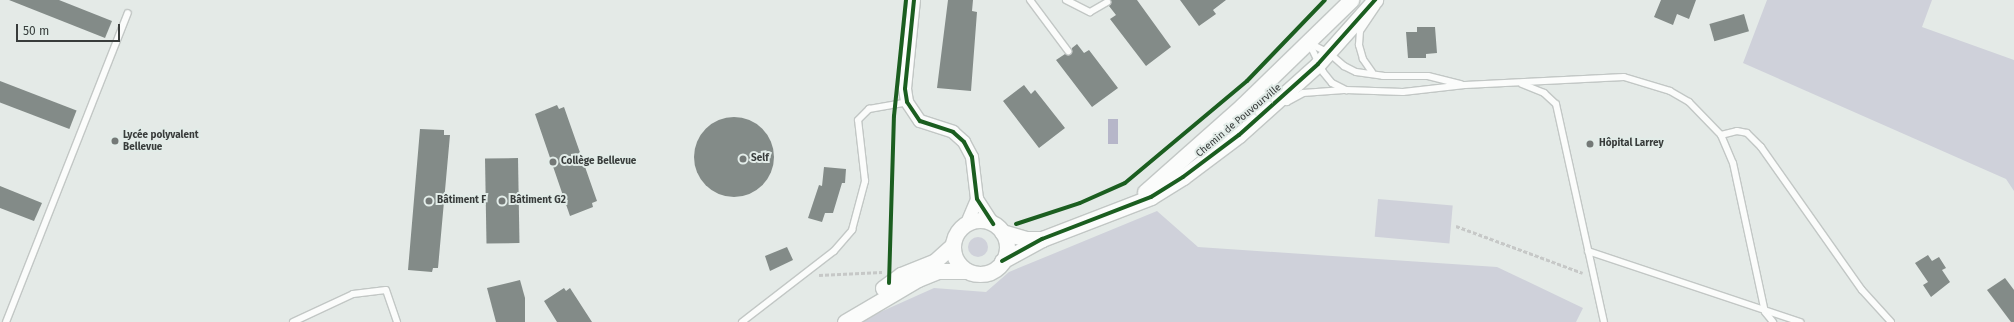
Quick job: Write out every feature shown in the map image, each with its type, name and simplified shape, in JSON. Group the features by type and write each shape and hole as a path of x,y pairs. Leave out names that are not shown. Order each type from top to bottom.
{"street":[{"path":"914,0 905,89 906,102 920,121 953,132 964,142 972,157 977,199 997,228 1006,250 1002,262"},
{"name":"Chemin de Pouvourville","path":"1125,207 1195,149 1309,43 1351,0"},
{"name":"Chemin de Pouvourville","path":"844,322 918,279 938,271 967,271 980,274 989,273 1002,262 1042,239 1151,197 1183,177 1239,135 1318,64 1375,0"},
{"path":"967,223 977,199"},
{"name":"Chemin de Pouvourville","path":"844,322 889,278 934,262 953,245 957,232 967,223 980,220 1026,239 1042,239"},
{"path":"953,245 954,257 967,271"}],"lane":[{"path":"1030,0 1068,51"},
{"path":"1066,0 1090,12 1107,2"},
{"path":"1372,72 1363,59 1359,45 1360,31 1376,10 1375,0"},
{"path":"6,322 128,13"},
{"path":"1309,43 1329,53 1344,66 1356,72 1372,72 1383,76 1428,76 1465,85 1624,77 1646,82 1670,91 1690,102 1721,135 1733,163 1765,312 1773,322"},
{"path":"1309,43 1318,64 1332,83 1346,90"},
{"path":"1520,83 1544,93 1556,104 1604,322"},
{"name":"Chemin de Pouvourville","path":"1277,101 1287,102 1303,93 1320,90 1403,92 1465,85"},
{"path":"742,322 834,251 852,230 865,181 858,120 869,109 906,102"},
{"path":"1721,135 1737,132 1747,133 1761,147 1862,290 1891,322"},
{"path":"1588,251 1765,312 1800,322"},
{"path":"293,322 353,294 386,290 397,322"}],"path":[{"path":"1456,226 1594,276"},
{"path":"800,277 876,271 889,278"}],"shaded area":[{"path":"1767,0 1932,0 1922,27 2014,60 2014,191 2006,179 1743,63"},
{"path":"1378,199 1453,206 1449,243 1375,237"},
{"path":"1157,211 1198,247 1497,267 1583,308 1576,322 858,322 934,288 986,292 1009,272"},
{"path":"978,237 985,240 988,247 985,254 978,257 971,254 968,247 971,240"}],"water":[{"path":"1108,119 1118,119 1118,144 1108,144"}],"building":[{"path":"9,0 59,0 112,21 105,38"},
{"path":"948,0 973,0 972,11 977,12 971,91 937,88"},
{"path":"1111,0 1137,0 1171,47 1146,66 1110,19 1116,15 1109,6"},
{"path":"1180,0 1226,0 1213,10 1216,14 1199,26"},
{"path":"1661,0 1696,0 1689,19 1677,14 1673,25 1654,17"},
{"path":"1744,14 1749,31 1714,41 1709,24"},
{"path":"1417,27 1435,27 1437,53 1426,54 1426,58 1408,58 1406,32 1417,32"},
{"path":"1077,44 1084,53 1089,50 1118,88 1092,107 1056,60 1065,54 1071,54 1072,48"},
{"path":"0,81 77,110 69,129 0,102"},
{"path":"1024,85 1031,94 1035,90 1065,128 1039,148 1003,101"},
{"path":"557,105 559,109 564,107 597,201 592,203 593,207 570,216 535,114"},
{"name":"Self","path":"734,117 749,120 762,129 771,142 774,157 771,172 762,185 749,194 734,197 719,194 706,185 697,172 694,157 697,142 706,129 719,120"},
{"name":"Bâtiment F","path":"420,129 444,130 444,135 450,135 438,268 433,268 432,272 408,270"},
{"name":"Bâtiment G2","path":"518,158 519,243 486,244 485,159"},
{"path":"824,167 846,169 845,183 842,183 833,213 825,213 822,222 808,218 819,185 822,186"},
{"path":"0,186 42,203 34,221 0,208"},
{"path":"787,247 793,260 770,271 765,256"},
{"path":"1928,255 1932,261 1939,257 1946,268 1942,270 1950,282 1931,297 1923,285 1928,282 1915,263"},
{"path":"2005,278 2014,290 2014,322 2011,322 1987,290"},
{"path":"520,280 525,298 525,322 496,322 487,288"},
{"path":"564,288 566,291 570,288 592,322 557,322 544,301"}],"cycle path":[{"path":"889,283 894,116 906,0"},
{"path":"914,0 905,89 907,102 920,121 953,132 964,142 972,157 977,199 993,224"},
{"path":"1016,224 1080,203 1125,183 1247,81 1325,0"},
{"path":"1002,261 1042,239 1151,197 1183,177 1239,135 1318,64 1375,0"}],"place":[{"name":"Lycée polyvalent Bellevue","path":"115,141"},
{"name":"Hôpital Larrey","path":"1590,144"},
{"name":"Self","path":"743,159"},
{"name":"Collège Bellevue","path":"553,162"},
{"name":"Bâtiment F","path":"429,201"},
{"name":"Bâtiment G2","path":"502,201"}]}
